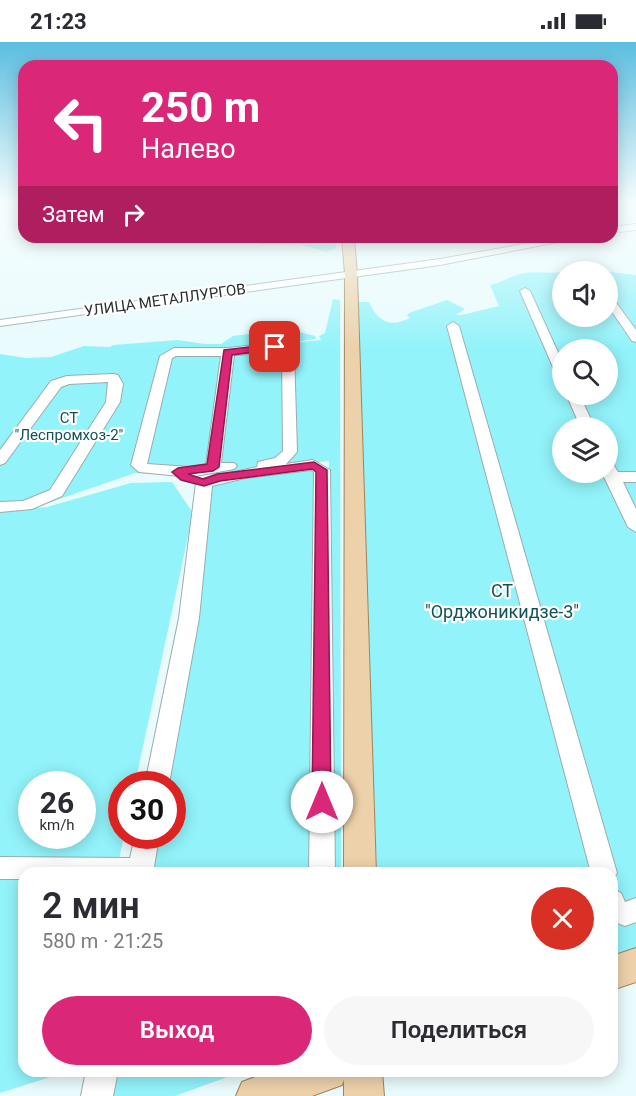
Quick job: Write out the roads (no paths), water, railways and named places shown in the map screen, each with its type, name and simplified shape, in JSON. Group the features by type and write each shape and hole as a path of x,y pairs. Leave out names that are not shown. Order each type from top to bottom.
{"main road":[{"path":"349,251 360,867"},
{"path":"618,972 636,965"},
{"path":"255,1096 310,1077"},
{"path":"363,1077 364,1096"}],"street":[{"name":"УЛИЦА МЕТАЛЛУРГОВ","path":"0,323 509,251"},
{"path":"525,291 552,352"},
{"path":"618,313 636,338"},
{"path":"453,326 602,867"},
{"path":"208,475 269,465 280,461 290,452 288,350 275,347 228,352 174,352 166,356 140,465 151,470 178,472 185,477 236,474 314,465 322,470 322,867"},
{"path":"160,771 189,618 208,475 228,352"},
{"path":"0,460 56,384 67,380 113,378 116,384 113,402 56,493 26,506 0,507"},
{"path":"618,474 636,477"},
{"path":"615,483 636,527"},
{"path":"141,867 144,849"},
{"path":"0,868 18,868"},
{"path":"618,911 625,914 636,910"},
{"path":"97,1096 101,1077"}],"park label":[{"name":"СТ \"Леспромхоз-2\"","path":"69,426"},
{"name":"СТ \"Орджоникидзе-3\"","path":"502,601"}]}
